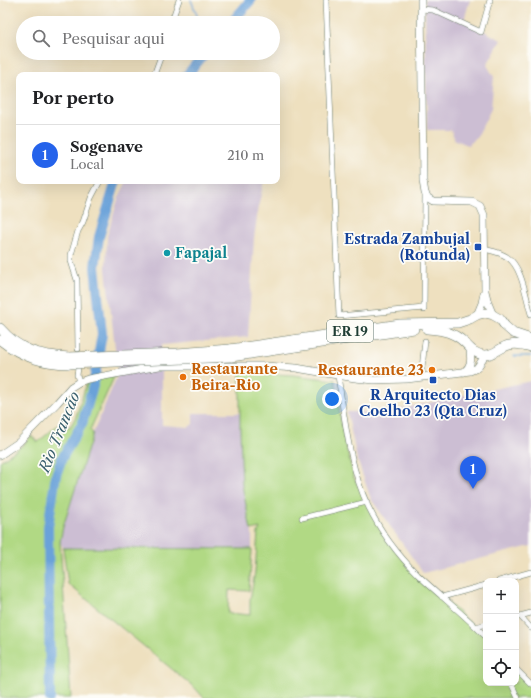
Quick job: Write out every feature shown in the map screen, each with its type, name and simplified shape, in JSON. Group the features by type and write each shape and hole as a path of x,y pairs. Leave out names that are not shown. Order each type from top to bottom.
{"highway":[{"path":"500,349 506,338 504,326 500,319 485,313 473,317 465,326 464,334 468,346 477,354 485,356 493,354 509,345 519,344 531,346"},
{"name":"ER 19","path":"230,353 400,324 452,324 473,317"},
{"path":"504,326 513,333 531,339"},
{"name":"ER 19","path":"0,328 6,335 25,349 72,363"},
{"name":"ER 19","path":"0,340 16,352 40,361 72,363 177,353 230,353 408,329 450,332 468,346"}],"street":[{"path":"173,16 179,0"},
{"path":"326,0 339,316 424,309 425,193 422,150 421,0"},
{"path":"421,9 433,10 481,32 490,0"},
{"path":"155,72 159,60"},
{"path":"78,349 77,280 71,261 71,255 78,231 83,222 91,198 98,184"},
{"path":"425,193 428,198 433,201 472,202 480,206 484,214 485,290 493,315"},
{"path":"484,249 500,253 508,257 514,263 519,272 531,314"},
{"path":"473,317 482,303 485,290"},
{"path":"421,377 425,341"},
{"path":"464,372 469,368 471,361 468,346"},
{"path":"0,454 19,442 58,403 71,387 88,379 159,366 240,366 296,368 338,376 374,380 399,379 470,371 477,368 485,356"},
{"path":"72,363 79,382"},
{"path":"338,376 346,431 357,474 367,502 390,542 418,574 483,634"},
{"path":"302,518 367,502"},
{"path":"510,578 531,572"},
{"path":"442,596 483,586"},
{"path":"519,617 531,613"},
{"path":"519,618 531,628"},
{"path":"476,627 483,625"},
{"path":"519,672 531,684"},
{"path":"512,686 518,698"}],"shaded area":[{"path":"425,0 470,0 464,20 501,40 487,65 494,77 491,109 477,137 468,145 455,140 451,130 427,130"},
{"path":"126,184 263,184 254,238 248,337 162,345 162,425 189,427 193,424 193,413 240,413 242,485 252,533 252,549 63,548 60,542 63,527 93,433 118,374 106,269 107,236 118,199"},
{"path":"531,381 531,546 423,573 371,499 357,459 347,412 390,411"}],"green space":[{"path":"240,372 292,375 335,380 343,435 354,478 390,543 417,575 483,634 483,686 519,686 519,672 531,684 531,698 204,698 195,688 68,584 63,548 252,549 249,591 229,590 228,613 250,615 250,600 255,572 258,533 260,528 251,530 242,485"},
{"path":"115,375 90,430 93,433 63,527 60,542 71,698 0,698 0,461 22,446 31,436 38,442 60,423 70,427 76,416 88,379"}],"waterway":[{"path":"191,0 197,16"},
{"name":"Rio Trancão","path":"237,16 251,0"},
{"name":"Rio Trancão","path":"189,72 199,60"},
{"name":"Rio Trancão","path":"50,698 48,527 56,475 62,458 82,424 93,386 102,334 95,267 99,237 115,184"},
{"path":"514,356 531,356"}],"place":[{"name":"Estrada Zambujal (Rotunda)","path":"478,247"},
{"name":"Fapajal","path":"167,253"},
{"name":"Restaurante 23","path":"432,370"},
{"name":"Restaurante Beira-Rio","path":"183,377"},
{"name":"R Arquitecto Dias Coelho 23 (Qta Cruz)","path":"433,380"},
{"name":"Sogenave","path":"473,489"}]}
